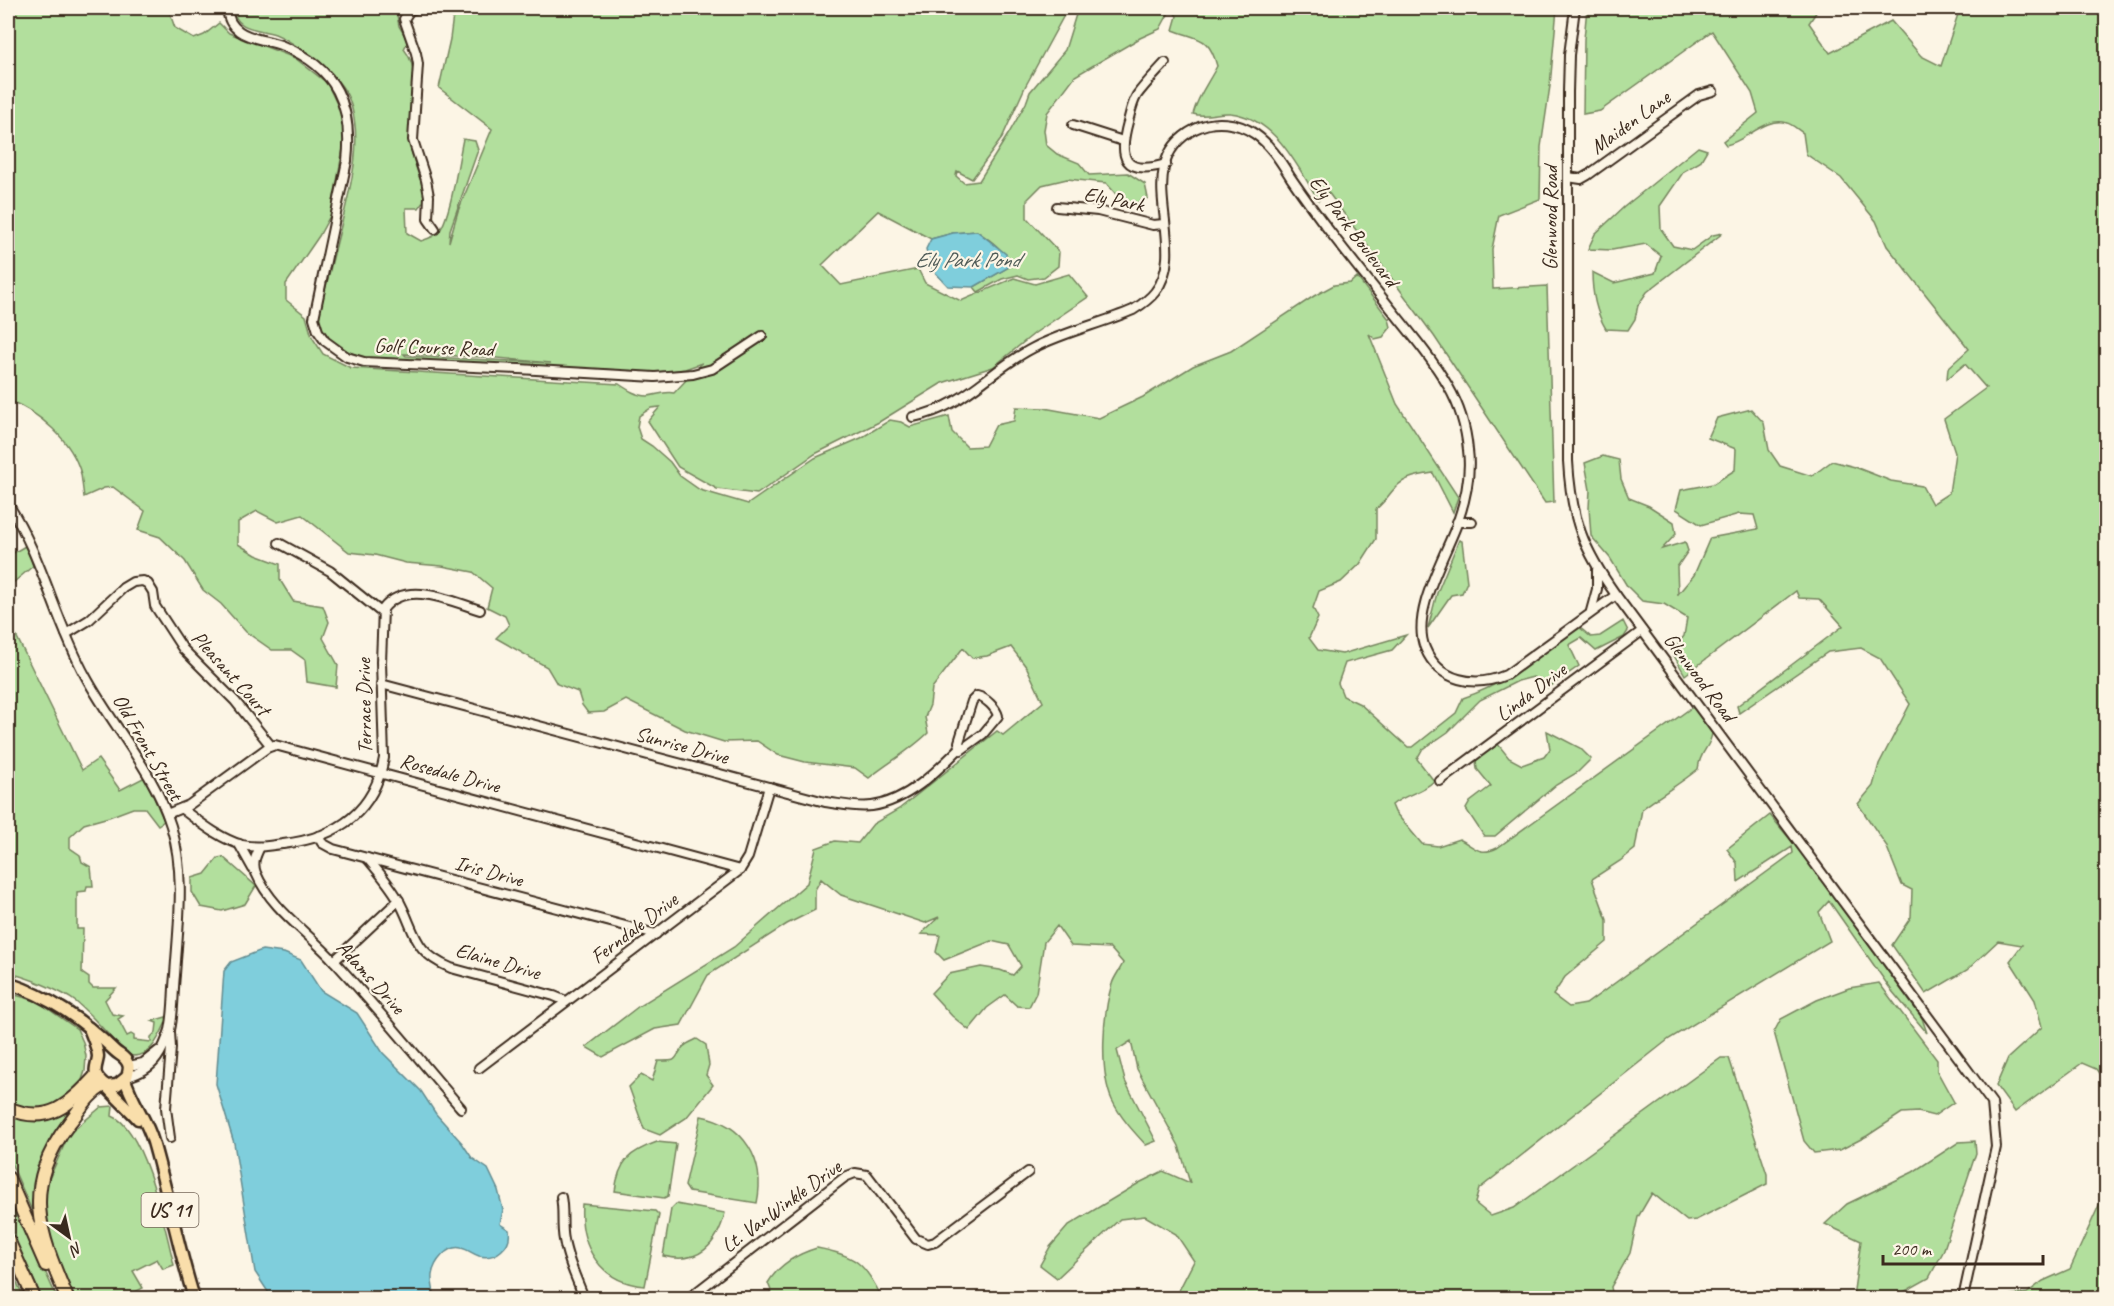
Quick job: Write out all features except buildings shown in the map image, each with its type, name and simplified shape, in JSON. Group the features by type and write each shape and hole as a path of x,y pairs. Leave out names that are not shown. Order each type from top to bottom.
{"highway":[{"path":"8,1108 34,1116 49,1114 69,1103 101,1078"},
{"path":"67,1299 48,1252 40,1222 39,1192 42,1174 58,1138 101,1078"},
{"path":"8,1178 62,1299"},
{"path":"8,1240 34,1299"}],"main road":[{"name":"US 11","path":"8,983 56,1004 126,1059 130,1097 153,1142 194,1299"},
{"path":"89,1028 96,1047 101,1078"},
{"path":"101,1078 107,1055 119,1055"},
{"path":"101,1078 117,1085 127,1074"},
{"name":"US 11","path":"101,1078 144,1123"}],"street":[{"name":"Golf Course Road","path":"228,8 228,18 241,32 296,52 322,71 336,88 344,105 350,136 347,161 314,318 322,336 337,351 347,357 372,364 423,364 666,377 712,369 762,336"},
{"path":"418,8 410,10 404,18 418,63 413,140 429,195 428,219 435,230"},
{"name":"Glenwood Road","path":"1575,8 1569,55 1570,489 1580,532 1597,569 1992,1103 1996,1147 1963,1299"},
{"path":"1165,63 1136,96 1123,141 1123,152 1127,161 1135,166 1145,168 1166,164"},
{"name":"Maiden Lane","path":"1568,177 1581,179 1588,175 1698,95 1713,91"},
{"name":"Ely Park Boulevard","path":"912,417 942,409 961,399 1030,350 1133,310 1145,302 1159,286 1166,265 1162,184 1166,164 1176,144 1196,129 1214,124 1228,123 1242,126 1258,135 1272,149 1330,232 1421,345 1449,387 1460,411 1468,451 1468,480 1457,522 1425,603 1421,622 1424,647 1429,657 1444,673 1470,682 1494,680 1506,675 1616,595"},
{"path":"1073,125 1123,141"},
{"name":"Ely Park","path":"1057,207 1109,213 1153,225 1164,224"},
{"name":"Old Front Street","path":"8,504 35,553 66,634 86,678 149,777 167,814 175,838 180,885 166,1108 170,1138"},
{"path":"1457,522 1472,522"},
{"path":"279,543 330,571 382,613 387,604 395,598 417,594 440,597 480,610"},
{"path":"1590,612 1597,589 1597,569"},
{"name":"Pleasant Court","path":"66,634 89,620 123,588 133,582 143,581 153,592 155,606 183,649 235,701 271,746"},
{"name":"Terrace Drive","path":"182,809 211,830 239,844 260,847 291,843 333,831 358,812 374,792 381,774 385,735 381,684 382,613"},
{"name":"Linda Drive","path":"1440,781 1642,631"},
{"name":"Sunrise Drive","path":"381,684 825,802 853,806 871,806 896,799 911,790 960,748 963,750 971,744 998,716 994,708 981,696 977,696 972,701 959,742 960,748"},
{"path":"167,814 182,809 271,746"},
{"name":"Rosedale Drive","path":"271,746 740,870"},
{"name":"Ferndale Drive","path":"479,1068 740,870 748,857 769,787"},
{"name":"Iris Drive","path":"318,836 328,847 656,934"},
{"name":"Adams Drive","path":"239,844 272,899 334,961 461,1108"},
{"path":"255,871 254,863 260,847"},
{"name":"Elaine Drive","path":"367,858 399,900 413,936 435,960 451,968 566,1001"},
{"path":"334,961 399,900"},
{"name":"Old Front Street","path":"127,1074 139,1073 149,1066 158,1056 170,1028"},
{"name":"Lt. VanWinkle Drive","path":"689,1299 845,1177 855,1173 867,1175 916,1239 928,1244 935,1242 1028,1172"},
{"path":"561,1197 563,1239 584,1299"}],"green space":[{"path":"8,8 168,8 175,28 194,39 204,35 219,23 229,33 295,58 327,83 343,117 344,143 331,214 319,236 286,284 286,300 306,316 312,337 323,354 351,368 619,384 636,394 648,396 674,393 702,363 653,376 382,362 362,357 335,344 322,328 318,318 354,167 356,132 354,115 346,92 321,65 284,38 243,25 238,21 233,8 409,8 397,15 399,26 408,41 404,49 413,69 409,140 426,198 419,208 406,208 407,233 421,241 438,233 447,215 463,139 475,141 478,150 450,230 449,242 458,211 492,129 439,88 454,8 1068,8 1025,87 1002,138 972,179 957,171 956,176 964,183 979,181 1009,133 1030,92 1065,50 1078,8 1557,8 1550,86 1541,147 1540,199 1499,215 1492,249 1493,289 1547,286 1554,502 1545,503 1434,336 1328,192 1318,197 1319,201 1284,146 1260,124 1230,113 1193,114 1217,66 1210,49 1202,40 1173,30 1177,16 1171,9 1160,29 1140,38 1075,76 1047,113 1044,130 1046,145 1057,154 1079,163 1089,175 1128,173 1145,184 1148,198 1133,205 1121,204 1106,183 1067,179 1042,185 1027,200 1027,218 1059,252 1058,266 1044,277 1028,279 1018,275 1002,279 978,292 974,287 1009,267 1001,250 992,242 977,231 953,233 931,239 878,211 822,265 841,285 918,269 925,283 961,301 1014,278 1035,284 1069,274 1088,297 1035,333 993,367 942,383 879,422 815,454 757,494 717,489 678,467 648,421 660,407 651,408 639,416 637,427 641,439 670,462 680,476 700,490 748,504 815,458 861,438 890,420 910,427 949,416 952,432 967,447 985,446 996,425 1014,421 1016,407 1044,408 1099,418 1143,397 1193,366 1231,351 1314,296 1334,285 1350,283 1357,277 1389,319 1391,327 1383,337 1375,339 1369,334 1397,404 1458,497 1453,512 1433,473 1404,481 1376,509 1376,539 1360,564 1341,582 1319,591 1313,608 1318,618 1309,638 1318,650 1342,654 1406,635 1392,650 1345,663 1338,683 1343,696 1360,704 1408,747 1413,747 1456,713 1463,698 1509,677 1579,627 1591,637 1600,636 1623,621 1628,631 1624,637 1596,651 1581,638 1569,645 1579,666 1548,688 1533,677 1518,681 1480,700 1448,732 1422,750 1417,759 1434,781 1392,805 1395,812 1422,844 1438,846 1459,839 1481,851 1497,848 1694,708 1712,733 1698,769 1642,809 1635,849 1592,879 1607,920 1607,942 1565,977 1553,995 1569,1007 1586,1004 1793,853 1792,847 1738,882 1737,863 1727,849 1770,815 1799,850 1922,1018 1927,1033 1892,991 1829,901 1819,912 1830,941 1669,1039 1479,1189 1475,1203 1491,1216 1514,1208 1721,1058 1729,1058 1767,1174 1767,1184 1696,1220 1687,1221 1652,1193 1638,1217 1630,1253 1611,1287 1613,1298 1166,1298 1176,1296 1194,1261 1176,1234 1145,1216 1120,1219 1057,1278 1040,1265 1050,1247 1069,1225 1163,1171 1190,1183 1179,1146 1137,1069 1131,1041 1117,1050 1125,1081 1156,1141 1146,1145 1123,1118 1112,1100 1105,1074 1106,1010 1112,984 1123,963 1110,948 1071,946 1057,926 1044,942 1036,993 1029,1007 1017,1006 1005,995 987,1008 969,1030 952,1016 931,993 949,974 981,967 1013,975 1021,966 1009,945 991,941 944,960 936,952 940,935 921,934 939,917 925,923 841,895 821,879 815,890 815,910 787,924 708,975 681,1025 655,1029 603,1057 586,1047 639,1006 734,947 807,883 816,848 835,841 858,843 873,824 899,809 997,731 1003,735 1043,702 1027,668 1011,647 987,656 972,658 963,648 932,688 930,705 925,717 928,733 869,778 855,768 805,762 778,755 757,741 724,742 685,730 626,700 604,712 588,713 582,705 578,692 557,684 547,667 496,638 509,625 505,616 487,607 492,588 473,572 349,552 302,515 278,522 257,511 238,522 238,544 256,555 280,564 280,580 293,601 323,606 329,622 323,638 338,665 336,687 307,682 305,660 291,650 272,650 246,632 221,604 203,590 185,561 160,537 138,530 145,511 113,487 104,488 84,497 77,462 62,439 31,412 8,400","holes":["404,354 486,357 551,363 406,356"]},
{"path":"1587,8 1819,8 1809,23 1830,53 1891,21 1921,56 1941,66 1960,8 2106,8 2106,1083 2096,1069 2082,1063 2015,1112 1996,1086 2008,1058 2042,1027 2035,1000 2010,961 2022,945 1998,941 1967,970 1926,994 1892,945 1911,917 1912,890 1902,885 1886,845 1858,804 1873,786 1879,764 1910,704 1880,658 1861,648 1828,652 1739,713 1737,706 1843,626 1819,599 1799,598 1796,591 1685,675 1672,652 1684,636 1687,618 1664,604 1642,601 1627,586 1610,558 1591,536 1590,490 1585,463 1603,456 1619,460 1621,479 1629,498 1649,506 1674,522 1676,534 1662,549 1685,542 1688,551 1677,567 1678,594 1694,575 1710,538 1758,529 1754,515 1739,514 1701,525 1676,509 1681,490 1713,484 1735,470 1736,449 1708,438 1717,418 1751,409 1764,423 1769,450 1780,466 1812,476 1832,461 1891,481 1922,486 1932,504 1949,493 1955,453 1944,419 1986,388 1965,364 1947,379 1948,368 1969,349 1887,246 1876,221 1841,178 1806,154 1803,133 1789,124 1771,123 1726,145 1723,141 1758,113 1752,93 1712,31 1600,111 1583,114 1584,39"},
{"path":"1698,147 1707,150 1700,162 1684,171 1660,206 1661,229 1673,246 1692,250 1713,235 1723,233 1647,292 1638,305 1635,319 1628,330 1606,329 1595,302 1592,272 1614,283 1655,273 1661,256 1646,244 1612,250 1588,249 1595,234 1624,207"},
{"path":"1459,540 1462,541 1467,582 1462,593 1451,595 1428,628 1437,593"},
{"path":"27,545 33,566 8,587 8,556"},
{"path":"8,619 82,770 98,759 120,790 145,777 164,821 158,825 145,808 133,808 84,824 70,837 70,848 80,855 82,862 91,867 93,886 87,886 86,891 77,892 77,929 83,929 82,973 89,978 89,984 93,988 116,988 105,1000 112,1014 123,1016 118,1019 127,1036 131,1034 134,1040 151,1042 157,1023 152,1021 166,1017 167,1020 157,1039 143,1054 129,1055 122,1051 80,1005 62,993 43,984 8,973"},
{"path":"1547,731 1580,748 1591,759 1578,772 1556,785 1495,836 1484,836 1466,809 1470,802 1491,786 1477,769 1476,760 1497,743 1509,758 1522,765 1544,757 1550,749"},
{"path":"223,857 256,886 245,904 222,911 201,907 192,892 192,878 205,874 218,858"},
{"path":"1879,983 1937,1060 1937,1071 1954,1102 1934,1116 1918,1112 1902,1113 1867,1136 1840,1150 1814,1153 1804,1141 1774,1032 1781,1019 1817,1000 1849,988"},
{"path":"8,993 37,1001 77,1029 83,1042 86,1056 81,1083 71,1094 52,1107 35,1109 19,1107 8,1102"},
{"path":"697,1039 706,1045 709,1065 706,1075 713,1085 686,1118 660,1135 644,1129 629,1087 641,1075 652,1081 658,1061 674,1060 683,1047"},
{"path":"75,1106 52,1135 40,1165 36,1220 8,1156 8,1115 43,1119"},
{"path":"113,1106 112,1116 124,1124 144,1160 160,1207 174,1265 163,1269 157,1259 133,1271 143,1288 127,1296 128,1298 74,1298 46,1230 45,1188 69,1134 101,1107"},
{"path":"701,1116 729,1127 748,1146 755,1159 758,1172 757,1203 689,1192 685,1186"},
{"path":"1975,1141 1976,1153 1943,1252 1929,1278 1893,1298 1853,1297 1861,1241 1825,1224 1847,1204 1913,1172 1959,1142"},
{"path":"657,1142 676,1144 668,1196 664,1198 615,1191 619,1172 627,1159 639,1150"},
{"path":"8,1188 57,1298 42,1298 8,1224"},
{"path":"2106,1190 2106,1298 1994,1298 2027,1293 2043,1281 2070,1269"},
{"path":"582,1204 655,1211 659,1215 645,1286 616,1278 604,1270 596,1260 584,1234"},
{"path":"676,1204 725,1213 722,1224 711,1243 696,1255 687,1258 663,1256 671,1209"},
{"path":"817,1248 841,1254 857,1262 870,1276 882,1298 774,1298 768,1283 777,1270 802,1253"},
{"path":"8,1263 24,1298 8,1298"}],"water":[{"name":"Ely Park Pond","path":"977,231 1006,254 1009,267 974,287 948,286 931,268 926,249 931,239 953,233"},
{"path":"262,950 284,953 301,960 321,991 357,1013 383,1053 421,1091 436,1114 472,1158 488,1169 498,1190 503,1210 500,1224 509,1230 508,1241 502,1250 491,1256 479,1256 461,1248 446,1252 438,1260 432,1275 435,1298 272,1298 255,1272 234,1143 216,1084 224,971 231,962"}]}
